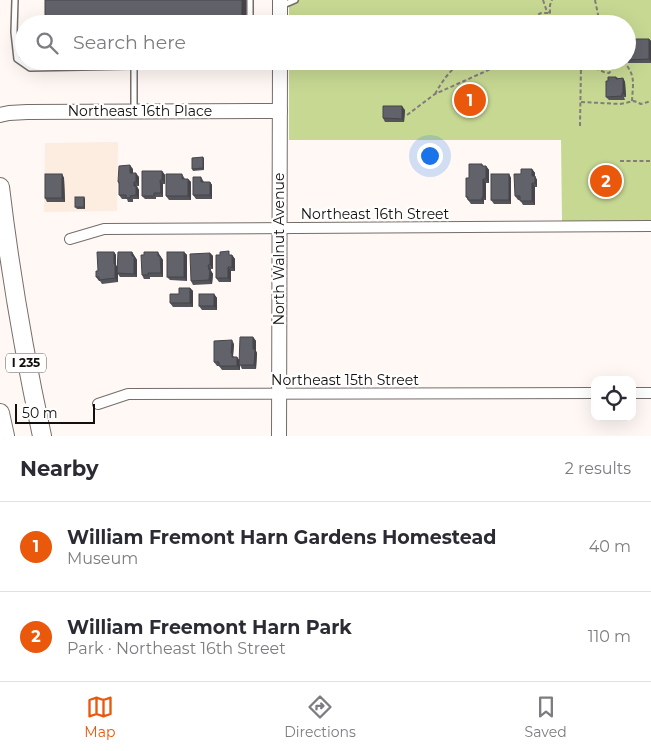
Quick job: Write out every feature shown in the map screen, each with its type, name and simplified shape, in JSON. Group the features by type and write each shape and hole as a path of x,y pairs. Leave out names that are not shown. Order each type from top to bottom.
{"highway":[{"name":"I 235","path":"0,187 26,361 42,436"},
{"path":"0,412 5,436"}],"street":[{"name":"North Walnut Avenue","path":"279,436 280,70"},
{"name":"Northeast 16th Place","path":"0,115 27,112 280,111"},
{"name":"Northeast 16th Street","path":"70,239 104,229 651,226"},
{"path":"636,393 651,392"},
{"name":"Northeast 15th Street","path":"98,404 128,394 591,393"}],"lane":[{"path":"15,0 15,41"},
{"path":"250,0 250,15"},
{"path":"280,3 295,0"},
{"path":"134,70 134,111"}],"path":[{"path":"543,0 546,9 550,13"},
{"path":"550,13 552,0"},
{"path":"595,0 598,15"},
{"path":"537,15 550,13"},
{"path":"435,94 451,70"},
{"path":"407,115 435,94 489,70"},
{"path":"580,126 581,70"},
{"path":"600,70 609,74 613,70"},
{"path":"630,70 633,86 632,101"},
{"path":"581,102 620,104 632,101 641,104 651,101"},
{"path":"620,162 651,161"}],"shaded area":[{"path":"118,142 117,211 44,212 45,143"}],"green space":[{"path":"289,0 651,0 651,221 562,221 561,140 289,140 289,70 636,70 636,15 289,15"}],"building":[{"path":"45,0 242,0 242,15 45,15"},
{"path":"636,39 649,39 649,59 636,60"},
{"path":"608,77 623,78 622,96 606,97 606,81 608,81"},
{"path":"383,106 402,106 402,119 383,118"},
{"path":"203,157 203,168 192,169 192,158"},
{"path":"469,164 482,164 482,166 486,166 486,179 483,179 482,200 468,200 468,197 466,197 466,178 469,178"},
{"path":"130,165 130,173 136,173 134,186 136,186 136,195 126,198 126,195 119,195 119,166"},
{"path":"521,169 532,169 532,176 535,176 535,183 532,183 532,201 520,201 520,196 515,196 514,174 521,174"},
{"path":"142,171 162,171 162,180 160,180 161,193 154,193 154,196 142,196"},
{"path":"45,174 62,174 62,198 45,198"},
{"path":"166,174 182,174 182,179 188,179 188,196 166,196"},
{"path":"491,174 509,174 509,200 491,200"},
{"path":"193,177 201,177 201,182 210,182 210,195 193,195"},
{"path":"75,197 84,197 84,207 75,207"},
{"path":"229,251 229,255 232,255 232,267 228,267 228,278 216,278 216,255 220,255 220,252"},
{"path":"97,252 114,252 115,278 99,280 99,277 96,277 96,271 98,271"},
{"path":"118,252 132,252 132,256 134,256 134,274 117,273"},
{"path":"144,252 158,252 161,273 142,275 141,255 144,255"},
{"path":"167,252 184,252 184,277 167,277"},
{"path":"210,253 210,265 208,265 210,270 209,280 191,281 190,254"},
{"path":"179,288 190,288 190,303 170,303 170,294 179,294"},
{"path":"199,294 214,294 214,306 199,306"},
{"path":"240,337 253,337 253,349 255,349 254,365 239,365"},
{"path":"232,340 231,353 232,357 237,357 237,366 219,366 219,362 214,362 214,341"}],"place":[{"name":"William Fremont Harn Gardens Homestead","path":"470,100"},
{"name":"William Freemont Harn Park","path":"606,181"}]}
